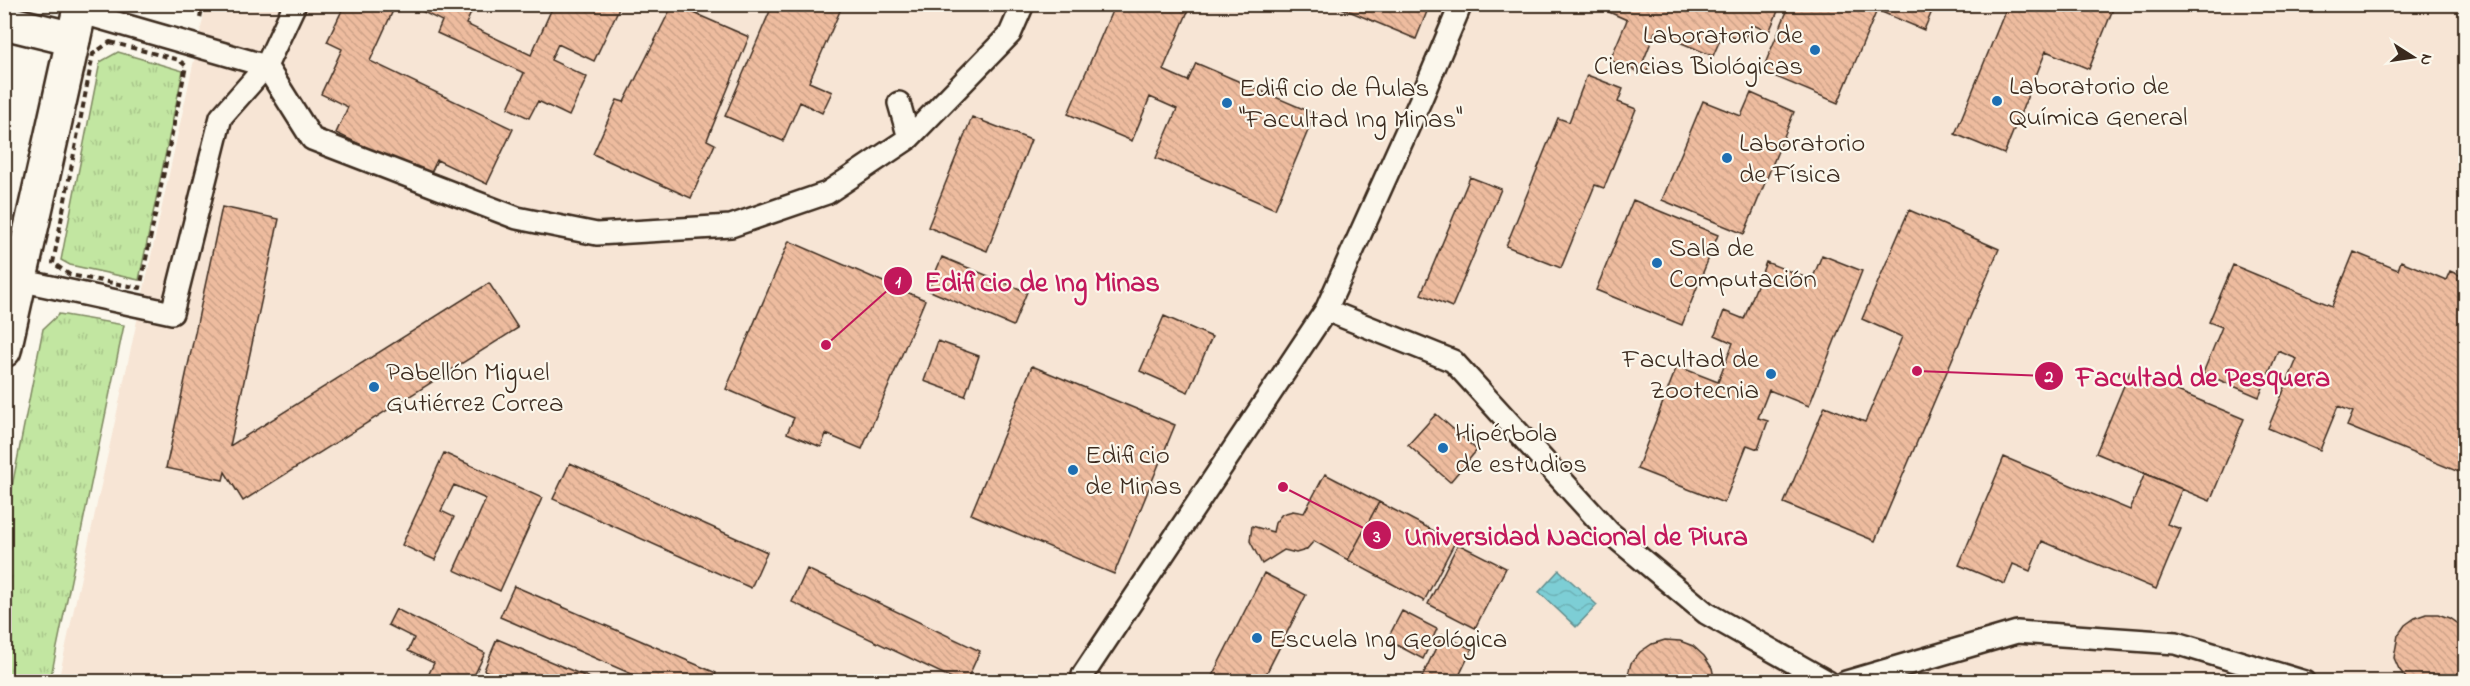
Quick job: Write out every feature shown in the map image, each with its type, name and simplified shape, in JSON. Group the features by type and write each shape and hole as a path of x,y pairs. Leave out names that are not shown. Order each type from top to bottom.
{"main road":[{"path":"4,22 78,19 4,350"}],"lane":[{"path":"19,280 172,313 221,117 266,66 295,4"},
{"path":"78,19 266,66 312,139 517,218 597,234 731,226 827,193 909,138 1010,34 1023,4"},
{"path":"1083,675 1326,310 1461,4"},
{"path":"899,103 909,138"},
{"path":"1326,310 1453,361 1609,532 1706,613 1828,681"},
{"path":"1846,681 2018,632 2176,644 2306,681"}],"path":[{"path":"110,42 180,60 186,66 140,288 70,275 53,263 93,54 110,42"}],"shaded area":[{"path":"206,5 2465,5 2465,681 58,682"}],"green space":[{"path":"118,52 183,71 139,280 70,265 61,260 100,62"},
{"path":"59,314 124,325 50,681 5,681 5,522 43,329"}],"water":[{"path":"1559,570 1597,605 1576,627 1539,592"}],"building":[{"path":"345,4 396,4 370,61 513,129 487,184 437,160 429,177 336,133 348,107 321,94 342,49 327,42"},
{"path":"407,4 475,4 466,24 531,55 554,4 621,4 594,61 558,44 551,60 587,77 569,116 538,101 529,118 508,108 524,73 437,33 442,21"},
{"path":"673,4 749,37 707,140 715,144 691,198 593,154 617,100 624,102"},
{"path":"773,4 843,4 809,82 832,92 822,113 800,102 783,141 725,116"},
{"name":"Edificio de Aulas \"Facultad Ing Minas\"","path":"1115,4 1191,4 1163,70 1188,81 1196,63 1315,114 1275,209 1156,158 1177,109 1150,97 1132,141 1068,114"},
{"path":"1332,4 1430,4 1416,39"},
{"path":"1612,4 1781,4 1769,32 1751,24 1744,42 1723,33 1713,56 1655,32 1643,62 1650,64 1645,75 1610,60 1627,20 1609,12"},
{"name":"Laboratorio de Ciencias Biológicas","path":"1790,4 1935,4 1924,30 1877,10 1838,103 1762,71"},
{"name":"Laboratorio de Química General","path":"2008,4 2115,4 2089,69 2046,51 2004,154 1955,134"},
{"path":"1587,75 1623,89 1618,102 1636,109 1604,188 1595,185 1561,268 1506,246 1558,118 1569,122"},
{"name":"Laboratorio de Física","path":"1751,93 1794,112 1744,234 1662,200 1703,101 1741,116"},
{"path":"972,117 1031,140 987,251 928,227"},
{"path":"1470,177 1501,189 1452,307 1421,294"},
{"name":"Sala de Computación","path":"1633,200 1718,235 1682,325 1596,290"},
{"name":"Pabellón Miguel Gutiérrez Correa","path":"222,207 279,219 230,446 489,283 518,328 243,501 225,472 223,480 166,468"},
{"path":"1909,210 1999,249 1875,541 1784,503 1825,406 1865,422 1902,337 1862,319"},
{"path":"789,241 925,300 862,449 826,434 821,447 787,433 794,418 726,389"},
{"path":"2354,252 2398,270 2401,261 2446,280 2450,271 2466,278 2466,475 2347,426 2353,412 2338,406 2320,450 2268,428 2297,359 2278,351 2259,397 2203,373 2222,327 2209,322 2233,265 2332,306"},
{"name":"Facultad de Zootecnia","path":"1822,255 1862,271 1809,406 1769,390 1758,418 1768,421 1758,449 1747,445 1724,503 1637,469 1677,366 1718,382 1733,343 1715,335 1724,311 1744,319 1766,262 1812,280"},
{"path":"942,257 1027,292 1013,326 928,290"},
{"path":"1164,316 1212,337 1188,392 1140,371"},
{"path":"938,341 979,356 965,396 924,381"},
{"name":"Edificio de Minas","path":"1032,366 1175,425 1114,574 971,514"},
{"path":"2130,371 2244,419 2210,501 2096,453"},
{"name":"Hipérbola de estudios","path":"1436,414 1477,450 1450,482 1408,445"},
{"path":"444,453 542,498 500,591 454,570 486,499 454,485 441,511 454,517 435,560 402,545"},
{"path":"2004,457 2130,510 2145,473 2182,489 2167,524 2181,529 2156,589 2042,541 2030,571 2013,564 2005,584 1959,565"},
{"path":"570,463 767,552 751,588 553,499"},
{"path":"1325,474 1379,502 1348,560 1314,541 1306,550 1296,553 1284,550 1262,564 1250,541 1252,526 1273,532 1275,523 1282,514 1293,511 1304,513"},
{"path":"1379,502 1455,542 1424,601 1348,560"},
{"path":"1458,544 1506,568 1475,628 1428,604"},
{"path":"807,569 980,651 966,682 960,682 792,602"},
{"name":"Escuela Ing Geológica","path":"1264,573 1306,595 1262,682 1209,682"},
{"path":"514,586 716,673 713,682 650,682 500,617"},
{"path":"396,609 485,653 471,682 425,682 434,663 408,651 414,638 388,625"},
{"path":"1402,611 1437,629 1423,659 1387,640"},
{"path":"2426,614 2438,614 2449,618 2459,625 2466,635 2466,668 2455,682 2409,682 2394,658 2398,635 2405,625"},
{"path":"1442,635 1472,649 1456,682 1432,682 1422,677"},
{"path":"497,639 599,682 510,682 484,670"},
{"path":"1665,640 1680,641 1693,646 1712,668 1715,682 1626,682 1631,663 1640,652 1652,644"}],"place":[{"name":"Laboratorio de Ciencias Biológicas","path":"1815,50"},
{"name":"Laboratorio de Química General","path":"1997,101"},
{"name":"Edificio de Aulas \"Facultad Ing Minas\"","path":"1227,103"},
{"name":"Laboratorio de Física","path":"1727,158"},
{"name":"Sala de Computación","path":"1657,263"},
{"name":"Edificio de Ing Minas","path":"826,345"},
{"name":"Facultad de Pesquera","path":"1917,371"},
{"name":"Facultad de Zootecnia","path":"1771,374"},
{"name":"Pabellón Miguel Gutiérrez Correa","path":"374,387"},
{"name":"Hipérbola de estudios","path":"1443,448"},
{"name":"Edificio de Minas","path":"1073,470"},
{"name":"Universidad Nacional de Piura","path":"1283,487"},
{"name":"Escuela Ing Geológica","path":"1257,638"}]}
